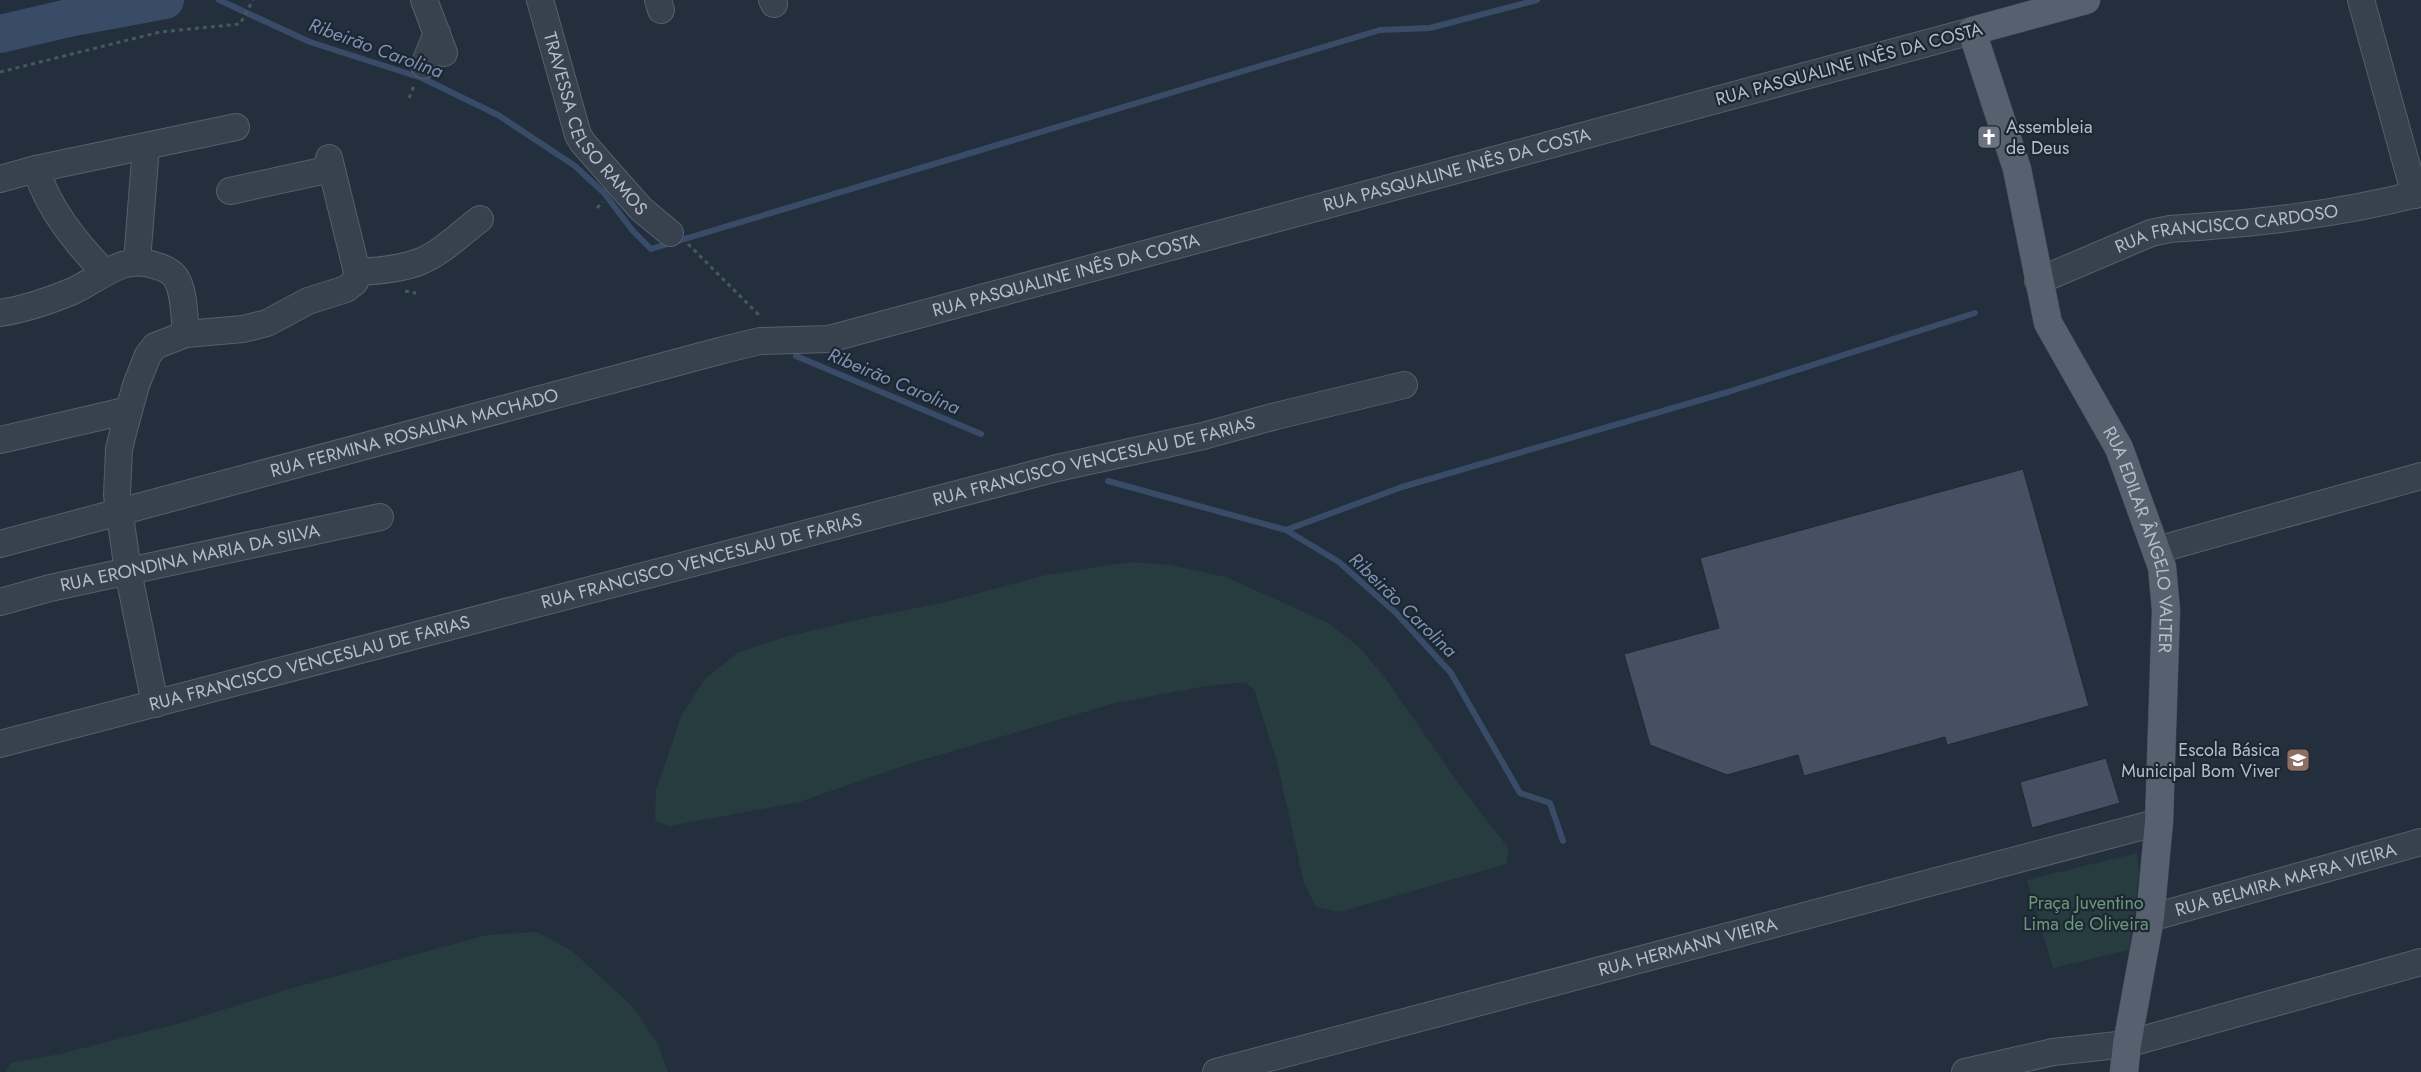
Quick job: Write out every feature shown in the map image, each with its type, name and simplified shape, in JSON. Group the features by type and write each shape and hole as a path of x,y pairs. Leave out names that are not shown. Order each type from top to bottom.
{"main road":[{"name":"RUA PASQUALINE INÊS DA COSTA","path":"1972,31 2086,0"},
{"name":"RUA EDILAR ÂNGELO VALTER","path":"1972,31 2017,169 2038,281 2048,323 2119,448 2162,567 2166,610 2159,822 2150,918 2127,1044 2124,1072"}],"street":[{"path":"424,0 435,50"},
{"name":"TRAVESSA CELSO RAMOS","path":"540,0 578,134 583,143 641,209 670,234"},
{"path":"2361,0 2418,194"},
{"name":"RUA PASQUALINE INÊS DA COSTA","path":"830,339 1972,31"},
{"path":"0,179 36,169 236,127"},
{"path":"137,261 146,147"},
{"path":"155,704 128,570 118,495 120,449 129,410 148,355 155,346 186,334 243,329 267,324 308,301 346,289 355,282 357,272 330,164 230,191"},
{"path":"36,169 40,184 72,238 104,272"},
{"name":"RUA FRANCISCO CARDOSO","path":"2038,281 2151,233 2170,229 2296,219 2333,213 2418,194"},
{"path":"357,272 399,268 419,262 480,219"},
{"path":"0,313 47,302 83,286 104,272 137,261 160,266 172,273 177,280 182,300 186,334"},
{"name":"RUA FERMINA ROSALINA MACHADO","path":"0,544 723,350 783,339 814,341 830,339"},
{"name":"RUA FRANCISCO VENCESLAU DE FARIAS","path":"0,744 1057,468 1203,436 1404,385"},
{"path":"0,440 129,410"},
{"path":"2157,550 2421,476"},
{"name":"RUA ERONDINA MARIA DA SILVA","path":"0,602 128,570 380,517"},
{"name":"RUA HERMANN VIEIRA","path":"1216,1072 2159,822"},
{"name":"RUA BELMIRA MAFRA VIEIRA","path":"2150,918 2421,842"},
{"path":"1965,1072 2053,1052 2127,1044 2421,962"}],"path":[{"path":"0,72 160,32 240,24 253,0"},
{"path":"694,248 697,254 783,339"}],"green space":[{"path":"1131,562 1170,565 1226,577 1328,623 1360,648 1386,679 1456,780 1509,849 1506,864 1340,912 1316,907 1304,883 1277,762 1254,689 1245,682 1206,686 1115,703 912,763 799,802 670,826 655,821 656,790 682,714 705,679 737,653 785,637 946,602 1046,575"},
{"name":"Praça Juventino Lima de Oliveira","path":"2137,853 2139,875 2129,950 2053,968 2027,880"},
{"path":"537,932 572,951 632,1006 658,1044 668,1072 6,1072 10,1063 60,1054 184,1022 289,989 487,935"}],"building":[{"path":"2023,469 2089,706 1947,745 1945,737 1804,776 1798,755 1727,775 1650,745 1624,654 1719,628 1700,558"},
{"path":"2106,758 2120,803 2032,828 2020,782"}],"waterway":[{"path":"0,34 73,17 165,0"},
{"path":"219,0 310,42 422,78 498,115 575,166 604,193 633,231 651,249 1380,30 1430,28 1537,0"},
{"path":"1286,530 1402,487 1728,392 1975,313"},
{"name":"Ribeirão Carolina","path":"796,356 981,434"},
{"name":"Ribeirão Carolina","path":"1108,481 1286,530 1339,562 1395,612 1451,673 1520,793 1550,803 1563,841"}],"place":[{"name":"Assembleia de Deus","path":"1989,137"},
{"name":"Escola Básica Municipal Bom Viver","path":"2298,760"}]}
